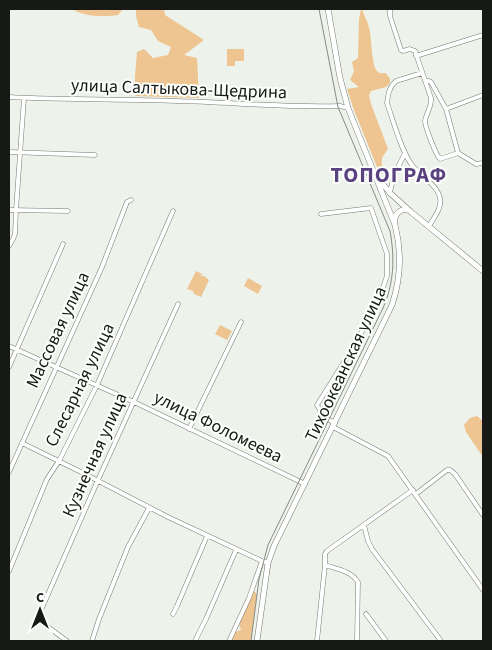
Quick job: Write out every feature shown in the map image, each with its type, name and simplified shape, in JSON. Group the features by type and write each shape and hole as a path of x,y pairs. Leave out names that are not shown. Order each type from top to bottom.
{"main road":[{"name":"Тихоокеанская улица","path":"257,641 268,563 274,546 392,305 396,296 399,278 400,243 395,225 348,108 340,78 328,9"},
{"path":"373,172 390,193 411,212 483,271"},
{"path":"395,225 397,213 406,209 411,212"}],"street":[{"path":"390,9 390,16 401,50 412,49 425,81 431,101 425,121 438,158 458,154 476,164 483,163"},
{"path":"416,56 483,36"},
{"path":"422,73 396,81 390,88 387,103 405,153 413,166 437,190 440,197 441,206 429,226"},
{"path":"425,81 431,82 446,108 458,154"},
{"path":"446,108 483,95"},
{"name":"улица Салтыкова-Щедрина","path":"9,97 340,106 348,108"},
{"path":"9,246 15,234 24,98"},
{"path":"9,152 95,155"},
{"path":"390,193 394,175 405,153"},
{"name":"Массовая улица","path":"9,472 102,267 127,202 131,200"},
{"path":"321,214 372,208 387,254 387,276 380,296 356,343 317,405 324,417 334,425 388,456 483,590"},
{"path":"9,210 68,211"},
{"name":"Слесарная улица","path":"9,571 47,479 59,460 97,386 174,211"},
{"path":"9,367 63,244"},
{"name":"Кузнечная улица","path":"67,641 40,621 38,617 178,304"},
{"path":"189,429 241,322"},
{"name":"улица Фоломеева","path":"9,346 134,402 305,484"},
{"path":"22,443 59,460 149,508 236,550 268,563"},
{"path":"317,641 326,551 448,470 455,474 483,515"},
{"path":"92,641 128,547 149,508"},
{"path":"364,525 372,548 441,641"},
{"path":"173,614 207,536"},
{"path":"195,641 236,550"},
{"path":"229,641 249,598 262,561"},
{"path":"325,566 349,573 358,582 357,641"},
{"path":"366,614 386,641"}],"shaded area":[{"path":"72,9 123,9 118,15 100,16 82,14"},
{"path":"136,9 164,9 165,15 204,40 184,55 197,58 199,98 135,96 137,52 144,49 153,58 168,55 171,47 158,41 151,30 139,27"},
{"path":"361,9 370,33 376,69 380,73 386,73 390,79 390,83 386,87 371,91 369,95 388,149 382,159 382,174 379,172 347,89 359,87 350,80 354,71 352,62 358,58"},
{"path":"227,49 244,49 244,61 235,61 235,66 227,66"},
{"path":"196,271 209,280 201,297 187,289"},
{"path":"248,278 262,286 258,294 244,286"},
{"path":"220,325 232,331 227,340 215,334"},
{"path":"477,416 483,421 483,457 466,432 464,425 470,418"},
{"path":"254,591 257,594 251,641 231,641 235,632 241,630 239,624"}],"tram line":[{"path":"251,641 259,579 268,545 383,308 391,280 393,251 390,231 338,107 319,9"}],"district":[{"name":"ТОПОГРАФ","path":"389,175"}]}
